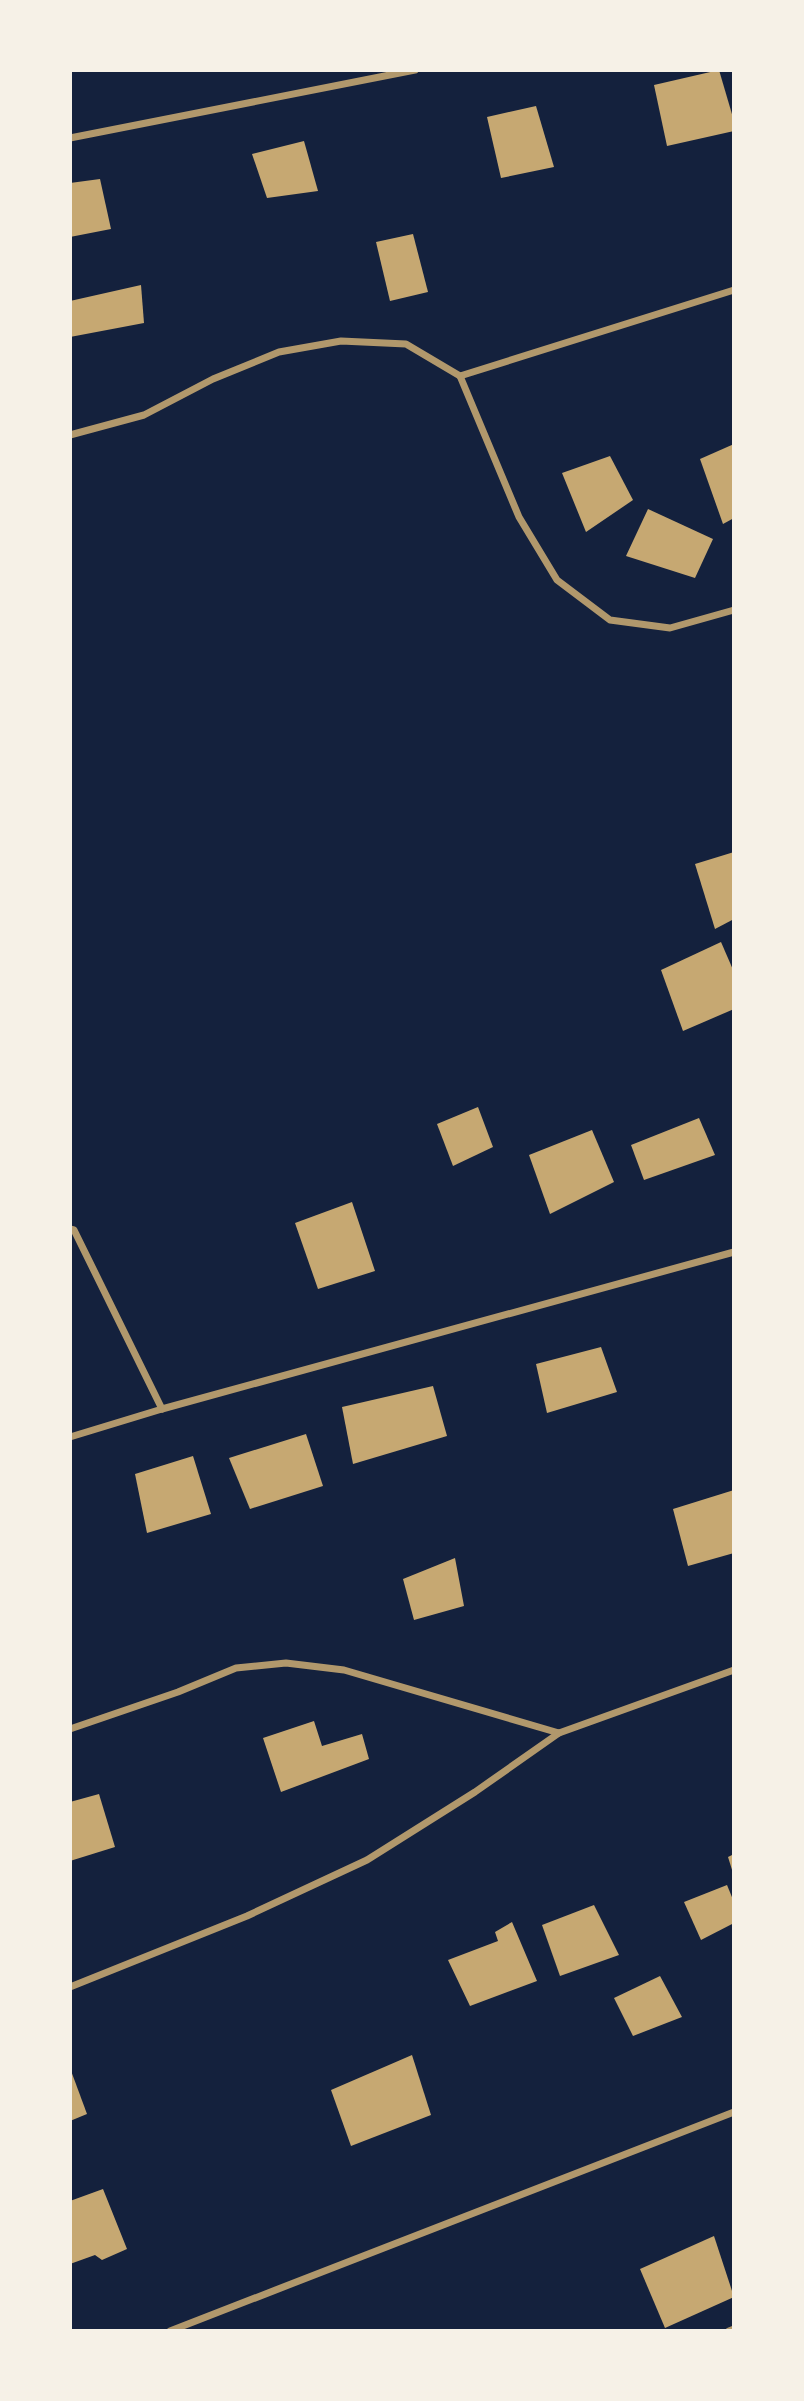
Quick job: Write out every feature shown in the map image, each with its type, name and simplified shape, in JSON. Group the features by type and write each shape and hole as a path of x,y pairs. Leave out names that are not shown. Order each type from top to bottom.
{"street":[{"path":"70,138 415,70"},
{"path":"460,376 734,290"},
{"path":"70,435 144,415 213,379 279,352 341,341 405,344 460,376 519,517 557,580 610,620 670,628 734,610"},
{"path":"70,1229 74,1230 162,1409"},
{"path":"70,1437 162,1409 734,1252"},
{"path":"70,1729 178,1692 236,1668 286,1663 344,1670 559,1733"},
{"path":"70,1987 247,1916 367,1860 559,1733 734,1670"},
{"path":"170,2331 734,2112"}],"building":[{"path":"719,70 734,121 734,131 667,146 654,85"},
{"path":"536,106 554,167 501,178 487,117"},
{"path":"304,141 318,191 267,198 252,154"},
{"path":"100,179 111,229 70,237 70,183"},
{"path":"413,234 428,292 390,301 376,242"},
{"path":"141,285 144,323 70,337 70,301"},
{"path":"734,444 734,518 723,524 700,459"},
{"path":"610,456 633,500 586,532 562,473"},
{"path":"648,509 713,539 695,578 626,556"},
{"path":"734,852 734,919 715,929 695,864"},
{"path":"721,942 734,972 734,1009 683,1031 661,970"},
{"path":"478,1107 493,1147 453,1166 437,1124"},
{"path":"699,1118 715,1155 644,1180 631,1145"},
{"path":"592,1130 614,1182 550,1214 529,1155"},
{"path":"352,1202 375,1271 318,1289 295,1223"},
{"path":"601,1347 617,1392 547,1413 536,1364"},
{"path":"433,1386 447,1436 353,1464 342,1407"},
{"path":"306,1434 323,1486 250,1509 229,1458"},
{"path":"193,1456 211,1514 147,1533 135,1474"},
{"path":"734,1490 734,1553 688,1566 673,1509"},
{"path":"455,1558 464,1606 414,1620 403,1579"},
{"path":"314,1721 322,1746 362,1734 369,1759 281,1792 263,1738"},
{"path":"99,1794 115,1847 70,1861 70,1802"},
{"path":"734,1854 734,1873 733,1873 728,1857"},
{"path":"727,1885 734,1902 734,1923 701,1940 684,1902"},
{"path":"594,1905 619,1955 560,1976 542,1925"},
{"path":"512,1922 537,1981 470,2006 448,1960 498,1941 495,1932"},
{"path":"660,1976 682,2017 633,2036 614,1998"},
{"path":"412,2055 431,2115 351,2146 331,2090"},
{"path":"70,2068 87,2114 70,2121"},
{"path":"103,2189 127,2249 102,2260 95,2255 70,2264 70,2201"},
{"path":"714,2236 734,2297 665,2328 640,2269"}]}
